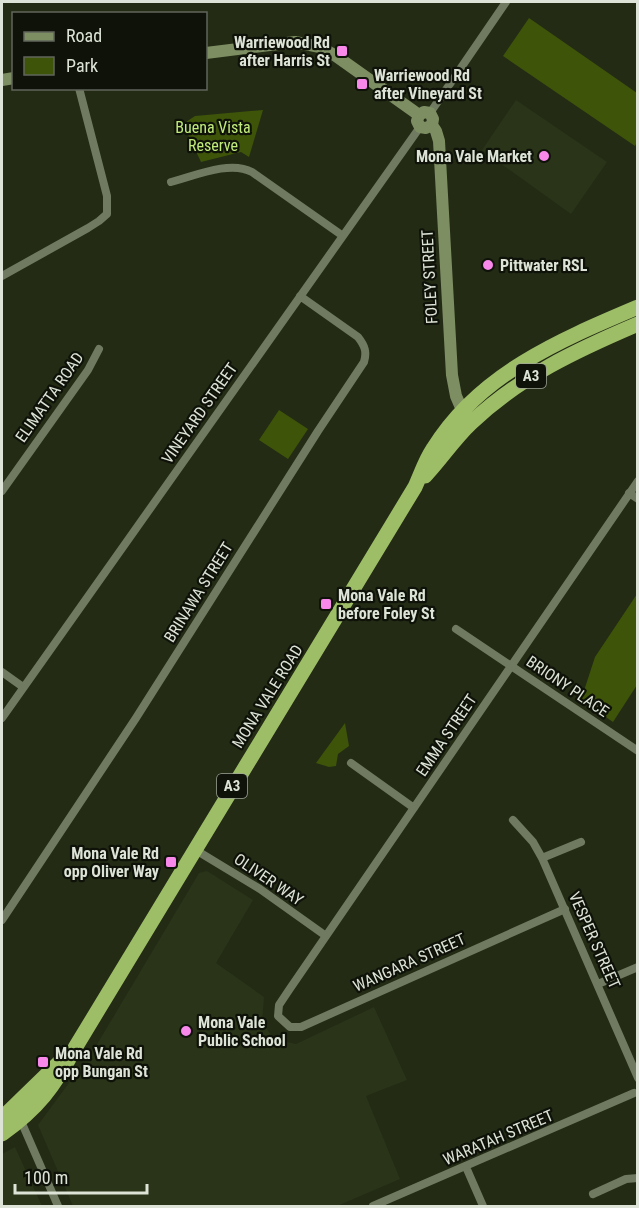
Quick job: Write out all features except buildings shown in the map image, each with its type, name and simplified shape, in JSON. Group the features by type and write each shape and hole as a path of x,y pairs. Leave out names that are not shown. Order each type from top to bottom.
{"highway":[{"name":"MONA VALE ROAD","path":"2,1134 11,1116 75,1048 415,487 431,451 447,427 476,397 504,374 539,352 638,307"},
{"name":"MONA VALE ROAD","path":"415,487 469,425 502,396 572,353 638,324"}],"street":[{"name":"VINEYARD STREET","path":"2,718 506,2"},
{"path":"207,53 295,42 320,47 425,120"},
{"path":"2,276 88,228 107,214 107,196 80,90"},
{"name":"FOLEY STREET","path":"425,120 436,131 439,141 452,375 456,396 469,425"},
{"path":"171,182 228,167 247,169 343,236"},
{"name":"BRINAWA STREET","path":"2,920 136,718 364,362 366,354 364,345 358,337 300,296"},
{"name":"ELIMATTA ROAD","path":"2,491 83,378 99,348"},
{"name":"EMMA STREET","path":"279,1005 638,481"},
{"path":"629,493 638,499"},
{"name":"BRIONY PLACE","path":"456,629 638,751"},
{"path":"2,672 23,687"},
{"path":"351,763 414,808"},
{"name":"VESPER STREET","path":"513,820 533,842 542,858 638,1080"},
{"path":"542,858 581,842"},
{"name":"OLIVER WAY","path":"194,849 260,889 326,936"},
{"name":"WANGARA STREET","path":"279,1005 278,1012 281,1020 290,1027 301,1027 565,909"},
{"path":"598,984 638,967"},
{"path":"636,1095 633,1088 638,1080"},
{"name":"WARATAH STREET","path":"373,1206 636,1095"},
{"path":"11,1116 58,1206"},
{"path":"466,1167 483,1206"},
{"path":"593,1194 626,1179 638,1178"}],"shaded area":[{"name":"Mona Vale Market","path":"516,100 607,162 571,214 482,150"},
{"name":"Mona Vale Public School","path":"207,871 253,900 216,963 264,997 262,1022 274,1039 296,1044 374,1007 407,1080 366,1096 400,1179 337,1206 73,1206 38,1125 96,1046 199,873"},
{"path":"15,1147 42,1206 2,1206 2,1154"}],"green space":[{"path":"529,18 637,93 637,142 635,146 503,56"},
{"name":"Buena Vista Reserve","path":"263,110 249,157 241,152 201,162 183,124 195,116"},
{"path":"279,410 308,429 288,459 259,440"},
{"path":"637,594 637,685 613,722 581,700 595,657"},
{"path":"345,723 349,746 338,754 336,766 329,767 316,763"}],"place":[{"name":"Warriewood Rd after Harris St","path":"342,51"},
{"name":"Warriewood Rd after Vineyard St","path":"362,84"},
{"name":"Mona Vale Market","path":"544,156"},
{"name":"Pittwater RSL","path":"488,265"},
{"name":"Mona Vale Rd before Foley St","path":"326,604"},
{"name":"Mona Vale Rd opp Oliver Way","path":"171,862"},
{"name":"Mona Vale Public School","path":"186,1031"},
{"name":"Mona Vale Rd opp Bungan St","path":"43,1062"}]}
